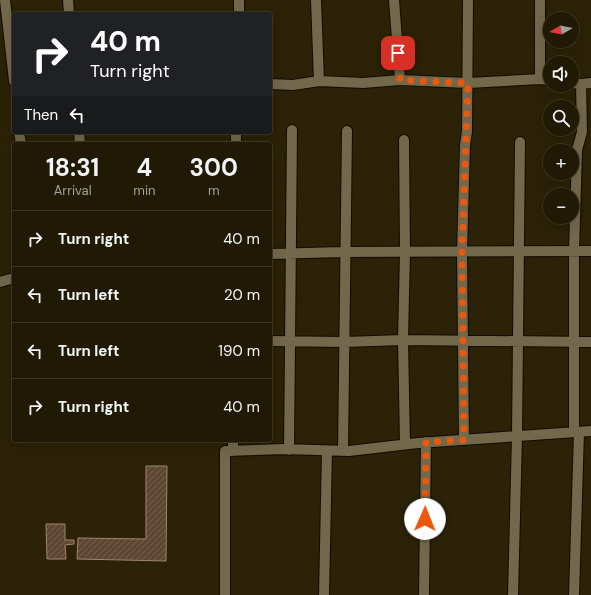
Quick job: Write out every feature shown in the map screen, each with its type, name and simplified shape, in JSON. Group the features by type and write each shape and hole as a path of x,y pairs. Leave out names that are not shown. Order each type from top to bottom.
{"street":[{"path":"6,0 12,61"},
{"path":"68,0 69,12"},
{"path":"239,0 239,12"},
{"path":"316,0 319,81"},
{"path":"394,0 400,80"},
{"path":"464,440 462,252 468,83 468,0"},
{"path":"540,0 544,56"},
{"path":"272,84 293,85 319,81 363,83 400,80 468,83 543,79"},
{"path":"574,595 576,432 574,251 577,150 582,132 582,83"},
{"path":"289,450 292,130"},
{"path":"343,451 347,132"},
{"path":"404,140 405,252 403,340 405,444"},
{"path":"513,595 517,436 520,142"},
{"path":"272,254 345,252 591,251"},
{"path":"0,282 12,279"},
{"path":"272,341 344,342 403,340 518,340 591,342"},
{"path":"225,595 225,451 343,451 426,442 591,431"},
{"path":"233,442 233,451"},
{"path":"424,595 426,442"},
{"path":"324,595 327,451"}],"building":[{"path":"146,466 167,466 166,561 77,559 78,538 146,539"},
{"path":"46,524 65,524 65,540 74,540 74,544 65,545 66,559 47,559"}],"route":[{"path":"398,53 400,80 468,83 462,252 464,440 426,442 425,519"}]}
